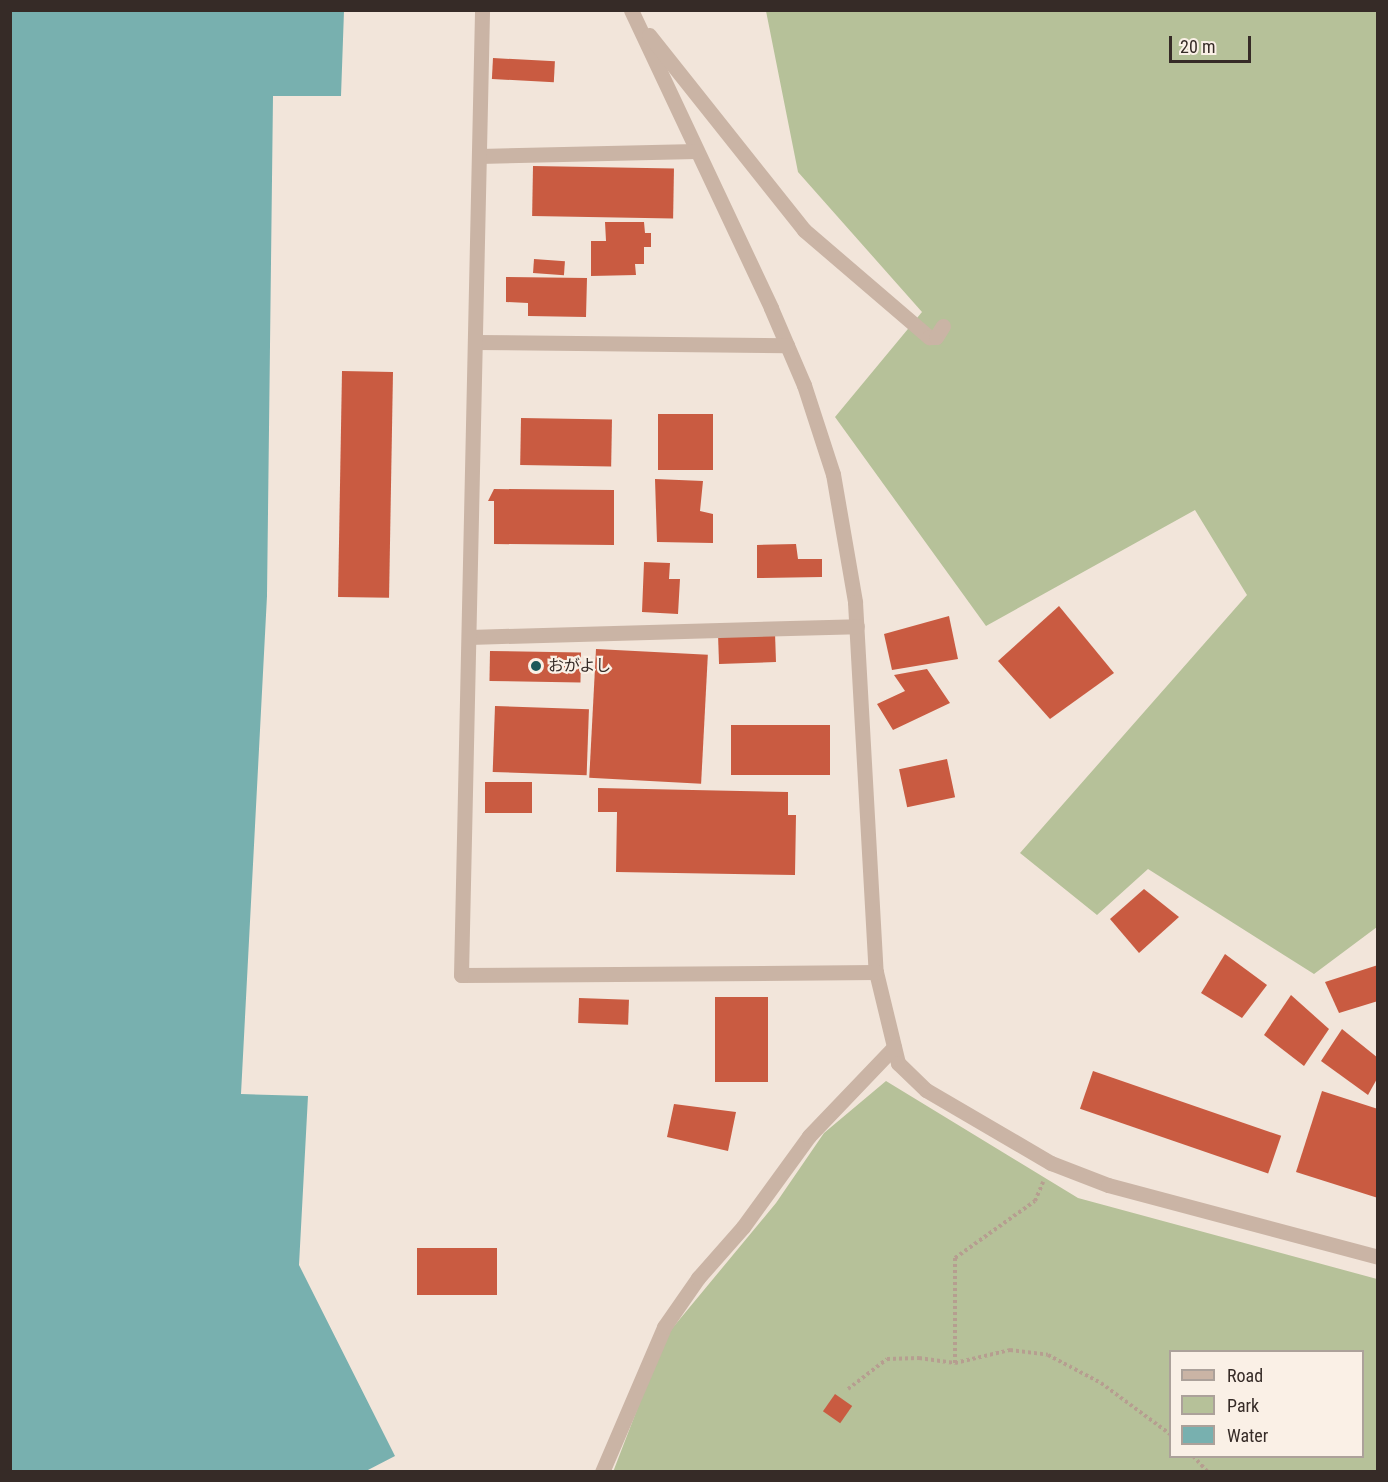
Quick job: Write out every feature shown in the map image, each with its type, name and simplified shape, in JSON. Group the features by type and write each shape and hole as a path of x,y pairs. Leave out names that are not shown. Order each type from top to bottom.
{"street":[{"path":"482,10 461,975 876,972"},
{"path":"632,13 787,345 833,474 857,626 876,972 898,1063 926,1090 1051,1163 1108,1185 1377,1257"},
{"path":"632,13 804,230 928,337 936,337 943,326"},
{"path":"479,156 696,152"},
{"path":"475,342 787,345"},
{"path":"469,638 857,626"},
{"path":"602,1472 664,1327 698,1278 743,1227 809,1136 894,1047"}],"path":[{"path":"955,1364 955,1257 1035,1201 1051,1163"},
{"path":"848,1389 887,1359 919,1358 955,1364 1010,1350 1048,1355 1101,1383 1169,1433"},
{"path":"1195,1458 1208,1472"}],"green space":[{"path":"766,11 1377,11 1377,927 1314,974 1148,869 1097,915 1020,853 1247,595 1195,510 986,626 835,417 922,312 798,172"},
{"path":"886,1081 1078,1198 1377,1279 1377,1471 613,1472 665,1337 776,1203 824,1133"}],"water":[{"path":"10,11 344,11 341,96 273,96 267,596 241,1094 308,1096 299,1265 395,1456 366,1471 11,1471"}],"building":[{"path":"493,58 555,61 554,82 492,79"},
{"path":"533,166 674,168 673,218 532,216"},
{"path":"605,222 644,222 645,233 651,233 651,247 644,247 644,264 635,264 636,275 591,276 591,241 606,241"},
{"path":"534,259 565,261 564,275 533,273"},
{"path":"506,277 587,278 586,317 528,316 528,303 506,302"},
{"path":"342,371 393,372 389,598 338,597"},
{"path":"658,414 713,414 713,470 658,470"},
{"path":"521,418 612,420 611,467 520,465"},
{"path":"655,479 703,481 700,511 713,514 713,543 657,542"},
{"path":"494,489 614,490 614,545 494,544 494,501 488,501"},
{"path":"796,544 798,559 822,559 822,577 757,578 757,545"},
{"path":"644,562 670,563 669,579 680,579 678,614 642,612"},
{"path":"1059,606 1114,673 1050,719 998,661"},
{"path":"949,616 958,659 892,670 884,634"},
{"path":"775,633 776,662 719,664 718,635"},
{"path":"596,649 708,655 701,784 589,778"},
{"name":"おがよし","path":"490,651 581,653 580,683 489,681"},
{"path":"927,669 950,703 893,730 877,704 905,691 894,675"},
{"path":"495,706 589,709 587,775 493,772"},
{"path":"731,725 830,725 830,775 731,775"},
{"path":"947,759 955,797 907,807 899,769"},
{"path":"485,782 532,782 532,813 485,813"},
{"path":"598,788 788,792 788,815 796,815 795,875 616,872 617,812 598,812"},
{"path":"1144,889 1179,917 1139,953 1110,919"},
{"path":"1225,954 1267,985 1242,1018 1201,993"},
{"path":"1378,965 1378,1001 1339,1013 1325,982"},
{"path":"1291,995 1329,1029 1304,1066 1264,1035"},
{"path":"715,997 768,997 768,1082 715,1082"},
{"path":"579,998 629,1000 628,1025 578,1023"},
{"path":"1342,1029 1378,1058 1378,1077 1368,1095 1321,1061"},
{"path":"1093,1071 1281,1136 1268,1174 1080,1109"},
{"path":"1322,1091 1378,1109 1378,1198 1296,1172"},
{"path":"674,1104 736,1112 728,1151 667,1137"},
{"path":"417,1248 497,1248 497,1295 417,1295"},
{"path":"835,1394 852,1406 840,1423 823,1411"}],"place":[{"name":"おがよし","path":"536,666"}]}
